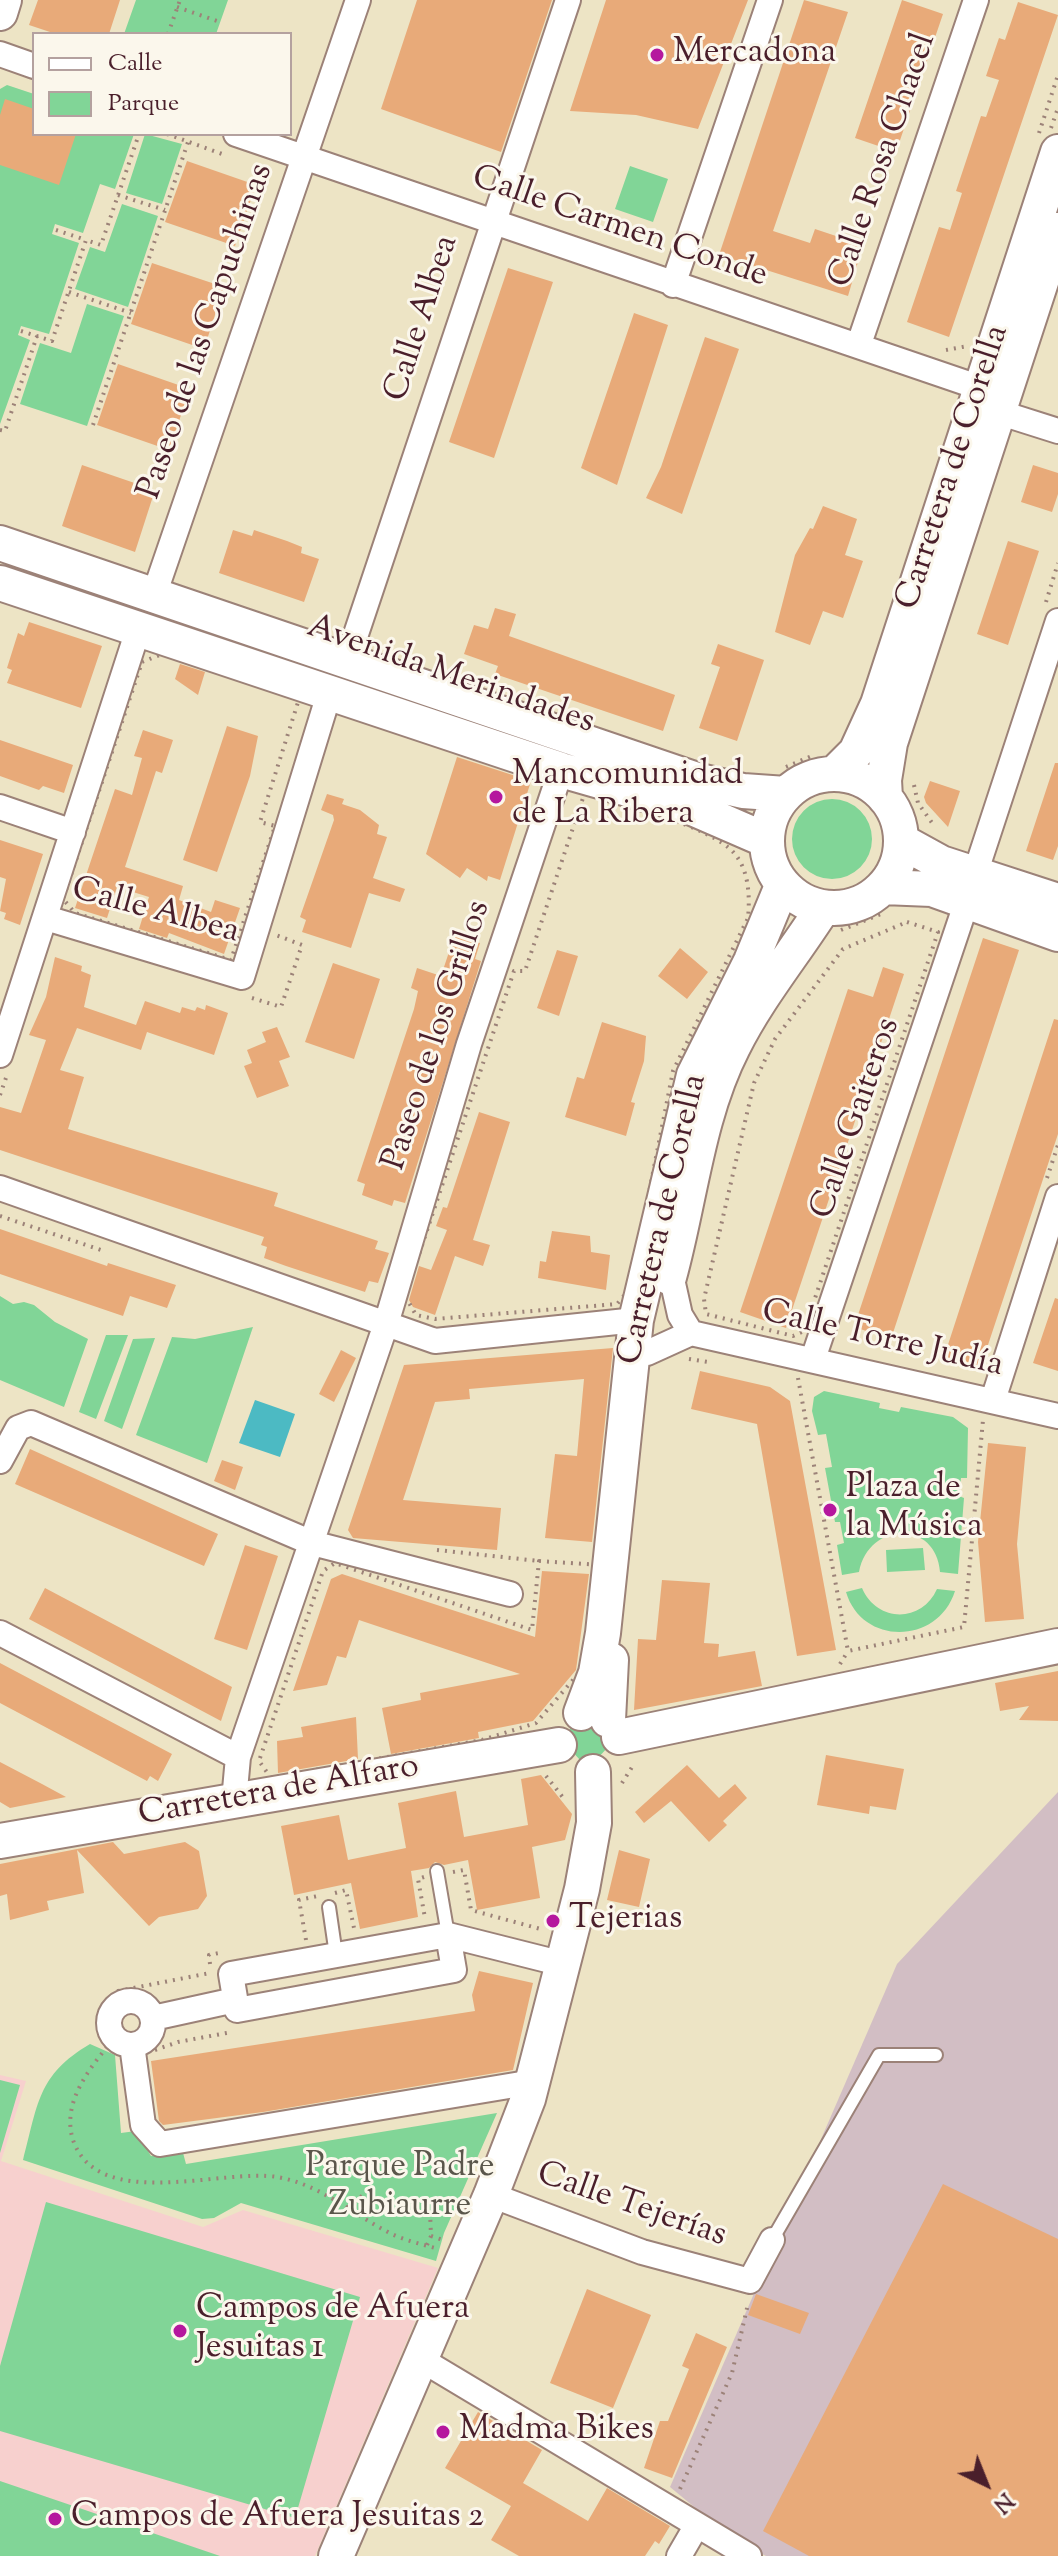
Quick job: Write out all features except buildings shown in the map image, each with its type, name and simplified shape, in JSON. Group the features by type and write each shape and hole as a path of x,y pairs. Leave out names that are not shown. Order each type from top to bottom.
{"street":[{"path":"0,13 4,0"},
{"name":"Paseo de las Capuchinas","path":"154,595 358,0"},
{"name":"Calle Albea","path":"347,661 568,0"},
{"path":"673,285 770,0"},
{"name":"Calle Rosa Chacel","path":"859,344 976,0"},
{"path":"0,54 32,65"},
{"name":"Carretera de Corella","path":"885,798 890,743 990,400 1048,144"},
{"name":"Calle Carmen Conde","path":"234,146 304,157 673,285 859,344 1058,431"},
{"name":"Carretera de Corella","path":"825,757 856,752 870,725 990,400 1058,230"},
{"name":"Avenida Merindades","path":"0,543 700,781 743,791 785,774"},
{"name":"Avenida Merindades","path":"0,583 315,695 690,807 766,840"},
{"name":"Calle Gaiteros","path":"805,1368 971,888 1051,615"},
{"path":"0,1055 10,994 46,918 138,630"},
{"name":"Calle Albea","path":"46,918 242,977 315,695"},
{"path":"884,900 901,841 894,811 885,798 825,757 808,779 785,774 766,840 770,864 782,886 828,922 845,908 866,901 884,900 932,889 971,888 1058,901"},
{"name":"Paseo de los Grillos","path":"234,1801 238,1757 386,1324 469,1044 561,770"},
{"path":"0,807 73,832"},
{"path":"901,841 941,863 971,888 1058,934"},
{"name":"Carretera de Corella","path":"603,1723 596,1673 603,1633 636,1320 694,1075 751,961 782,886"},
{"name":"Carretera de Corella","path":"603,1723 628,1485 647,1353 712,1100 732,1049 766,988 828,922"},
{"path":"0,1188 435,1341 636,1320"},
{"path":"988,1410 1051,1193"},
{"path":"647,1353 691,1333 680,1315 670,1270"},
{"name":"Calle Torre Judía","path":"691,1333 805,1368 988,1410 1058,1416"},
{"path":"0,1461 18,1428 31,1423 312,1543 510,1594"},
{"path":"0,1633 238,1757"},
{"path":"603,1723 617,1755 605,1769 593,1772 573,1768 563,1758 550,1758 563,1728 1058,1646"},
{"name":"Carretera de Alfaro","path":"0,1841 234,1801 550,1758"},
{"path":"336,2556 491,2195 533,2082 559,1948 582,1889 594,1823 593,1772"},
{"path":"448,1935 454,1970 237,2010 231,1974 448,1935 559,1948"},
{"path":"153,2018 235,2000"},
{"path":"153,2018 139,2002 118,2005 109,2024 130,2046 143,2125 160,2144 533,2082"},
{"path":"130,2046 147,2038 153,2018"},
{"name":"Calle Tejerías","path":"491,2195 642,2252 750,2281"},
{"path":"750,2281 772,2240"},
{"path":"422,2360 749,2556"},
{"path":"679,2556 697,2525"}],"lane":[{"path":"437,1873 448,1935"},
{"path":"329,1907 336,1955"},
{"path":"772,2240 879,2055 936,2055"}],"path":[{"path":"169,32 180,0"},
{"path":"177,7 220,22"},
{"path":"1048,144 1058,75"},
{"path":"56,230 101,245 138,136"},
{"path":"172,136 188,142 234,146"},
{"path":"93,425 188,142"},
{"path":"118,195 165,210"},
{"path":"21,331 52,341 86,240"},
{"path":"68,292 131,313"},
{"path":"0,430 5,431 37,336"},
{"path":"934,346 950,351 969,345"},
{"path":"1051,615 1058,563"},
{"path":"172,650 315,695 260,822 275,826 231,960 75,913 63,899 142,662 172,650"},
{"path":"785,774 825,757"},
{"path":"913,777 918,803 934,826 946,835"},
{"path":"585,792 710,835 733,853 745,873 750,899 748,918 673,1071 630,1289 617,1304 435,1319 416,1315 405,1296 514,971 525,971 585,792"},
{"path":"828,922 884,900"},
{"path":"907,922 938,932 804,1331 793,1336 706,1314 704,1299 754,1083 775,1039 843,949 907,922"},
{"path":"1051,1193 1058,1145"},
{"path":"682,1358 710,1362"},
{"path":"784,1374 805,1368 848,1651 837,1670"},
{"path":"848,1651 964,1627 988,1410"},
{"path":"433,1550 601,1565"},
{"path":"539,1561 532,1630 335,1563 323,1571 259,1761 271,1778 482,1740 536,1723 591,1659 602,1550"},
{"path":"550,1758 568,1802"},
{"path":"411,1923 426,1920 418,1879 464,1870 471,1910 559,1948"},
{"path":"245,2030 178,2042 130,2046 89,2072 70,2112 69,2127 75,2146 91,2165 141,2183 277,2177 331,2197 390,2233 452,2254"},
{"path":"348,2207 372,2188"},
{"path":"427,2245 431,2236 430,2211"},
{"path":"671,2510 732,2373 748,2315 750,2281"}],"shaded area":[{"path":"1058,1792 1058,2556 766,2556 733,2539 670,2487 897,1964"},
{"path":"0,2075 26,2081 1,2161 203,2227 243,2210 438,2268 315,2556 0,2556"}],"green space":[{"path":"136,0 228,0 217,32 125,32"},
{"path":"7,85 32,93 32,136 133,136 115,189 100,184 83,233 55,224 52,234 79,243 49,334 21,326 18,335 30,340 0,424 0,89"},
{"path":"144,136 182,144 162,204 126,193"},
{"path":"630,166 668,179 653,222 615,209"},
{"path":"122,204 158,216 128,307 75,289 90,247 105,252"},
{"path":"87,304 124,316 87,426 20,404 40,343 71,353"},
{"path":"832,799 847,802 860,811 869,824 872,839 869,854 860,867 847,876 832,879 817,876 804,867 795,854 792,839 795,824 804,811 817,802"},
{"path":"0,1296 13,1304 24,1302 34,1305 55,1322 88,1339 64,1407 0,1380"},
{"path":"253,1327 207,1463 136,1435 172,1337 195,1339"},
{"path":"106,1335 128,1335 96,1419 79,1412"},
{"path":"155,1338 122,1429 104,1421 133,1339"},
{"path":"824,1391 880,1403 879,1408 899,1412 901,1407 953,1417 968,1428 967,1478 961,1478 959,1496 964,1498 958,1574 940,1572 936,1555 927,1543 902,1533 875,1543 865,1555 859,1572 842,1575 837,1545 844,1543 840,1522 835,1522 825,1468 832,1467 826,1434 818,1435 812,1411 814,1397"},
{"path":"923,1548 925,1570 887,1572 886,1550"},
{"path":"862,1588 878,1608 900,1614 921,1608 937,1589 955,1591 946,1609 933,1622 900,1632 883,1630 867,1622 855,1610 846,1592"},
{"path":"596,1719 608,1747 597,1759 580,1760 569,1748 568,1732 573,1725"},
{"name":"Parque Padre Zubiaurre","path":"90,2044 115,2055 121,2133 136,2131 151,2156 182,2149 186,2164 497,2113 444,2233 436,2261 241,2203 214,2218 202,2219 23,2160 37,2107 49,2080 59,2067"},
{"path":"0,2080 20,2085 0,2153"},
{"name":"Campos de Afuera Jesuitas 1","path":"46,2202 360,2297 295,2518 0,2431 0,2366"},
{"name":"Campos de Afuera Jesuitas 2","path":"0,2481 220,2556 0,2556"}],"water":[{"path":"255,1400 295,1414 280,1457 239,1443"}],"place":[{"name":"Mercadona","path":"657,55"},
{"name":"Mancomunidad de La Ribera","path":"496,797"},
{"name":"Plaza de la Música","path":"830,1510"},
{"name":"Tejerias","path":"553,1921"},
{"name":"Campos de Afuera Jesuitas 1","path":"180,2331"},
{"name":"Madma Bikes","path":"443,2432"},
{"name":"Campos de Afuera Jesuitas 2","path":"55,2519"}]}
